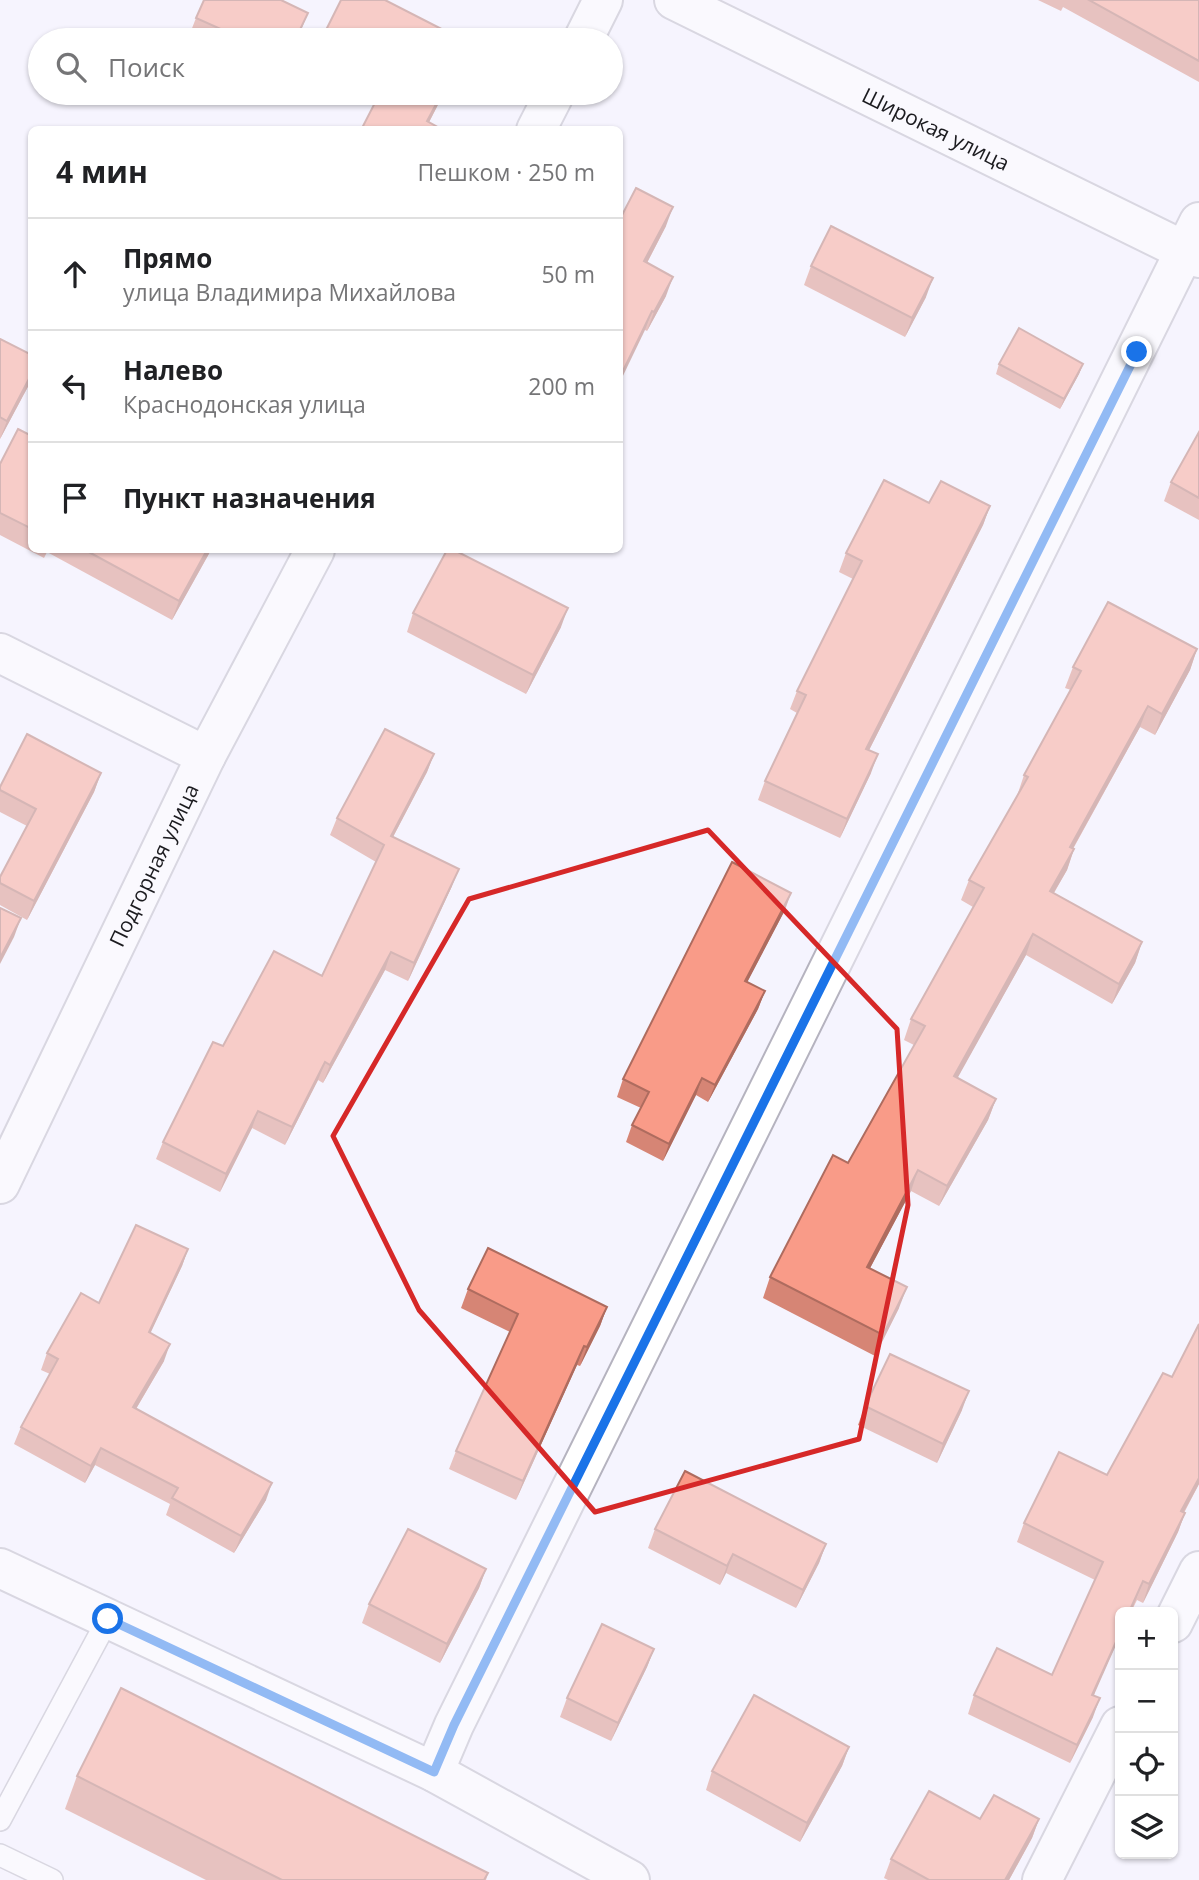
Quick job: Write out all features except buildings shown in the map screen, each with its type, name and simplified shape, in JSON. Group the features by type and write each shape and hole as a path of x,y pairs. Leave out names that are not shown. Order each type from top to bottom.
{"street":[{"path":"589,28 603,0"},
{"name":"Широкая улица","path":"674,0 1194,244"},
{"path":"538,126 549,105"},
{"path":"434,1772 460,1713 1194,244"},
{"name":"Подгорная улица","path":"0,1184 206,756 313,553"},
{"path":"0,653 206,756"},
{"path":"0,1568 434,1772 583,1870 630,1880"},
{"path":"1178,1613 1199,1571"},
{"path":"1042,1880 1116,1733"}],"lane":[{"path":"0,1820 108,1619"},
{"path":"0,1856 51,1880"}],"highlighted area":[{"path":"708,830 897,1029 908,1205 859,1439 595,1512 419,1310 333,1136 469,899"}],"route":[{"path":"108,1619 434,1772 454,1725 1137,352"}]}
